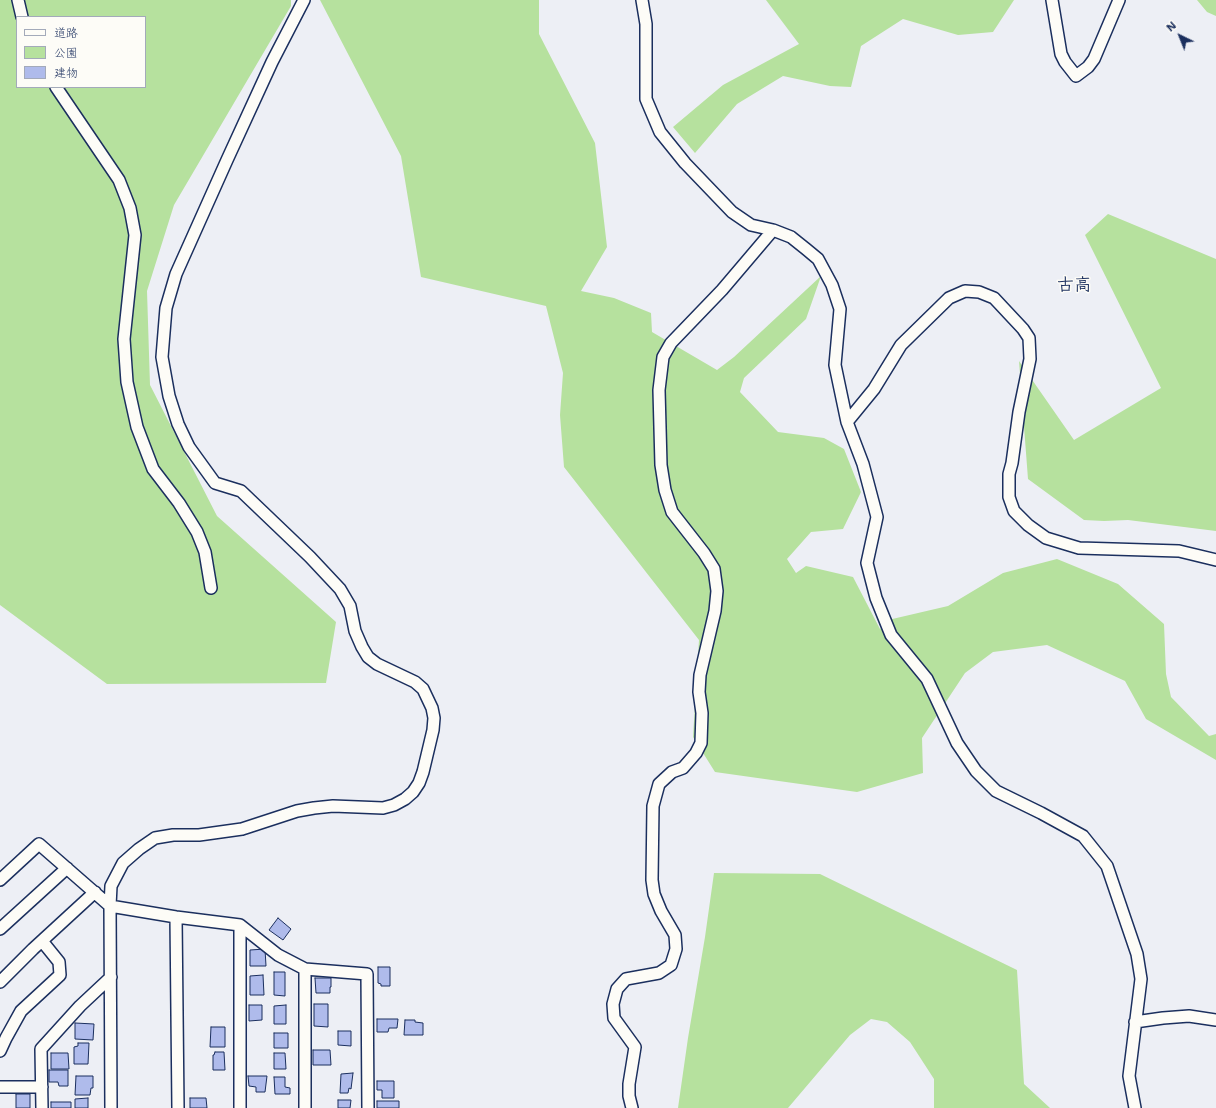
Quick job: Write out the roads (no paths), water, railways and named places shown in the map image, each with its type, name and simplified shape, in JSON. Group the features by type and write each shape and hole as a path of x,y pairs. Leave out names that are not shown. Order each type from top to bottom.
{"street":[{"path":"18,0 22,16"},
{"path":"111,1108 110,906 111,886 123,863 155,838 173,835 199,835 242,829 298,811 314,808 333,806 369,808 389,806 405,799 419,783 433,730 434,718 432,708 423,689 415,682 377,664 368,657 362,648 355,631 350,606 340,589 310,557 241,491 215,483 190,447 178,424 169,396 162,357 166,308 176,274 223,167 272,62 304,0"},
{"path":"642,0 646,24 646,100 660,132 685,163 732,212 751,225 773,230 791,237 818,259 832,285 840,309 835,365 847,422 864,464 877,517 867,563 876,598 891,635 927,679 957,743 976,771 996,791 1083,836 1107,866 1137,954 1141,979 1129,1076 1135,1108"},
{"path":"1052,0 1061,54 1065,62 1076,76 1088,67 1094,59 1119,0"},
{"path":"57,88 119,180 130,208 135,235 124,339 129,390 137,427 154,469 179,503 197,532 205,552 211,588"},
{"path":"632,1108 629,1096 629,1084 635,1047 614,1018 612,1004 617,989 626,979 659,973 671,965 676,949 675,934 661,911 654,894 652,880 653,806 659,784 672,772 683,768 696,753 701,742 702,713 699,692 700,675 715,611 717,591 714,569 704,553 672,512 665,490 661,465 659,390 663,357 671,343 722,290 773,230"},
{"path":"847,422 874,390 901,345 943,303 949,298 965,291 979,292 994,298 1023,329 1029,338 1030,359 1019,412 1012,463 1009,474 1008,496 1014,511 1028,525 1046,538 1079,548 1179,551 1216,560"},
{"path":"0,880 39,844 110,906 240,924 278,955 305,969 367,974 368,1108"},
{"path":"0,929 66,868"},
{"path":"0,982 95,892"},
{"path":"176,916 178,1108"},
{"path":"240,924 240,1108"},
{"path":"0,1051 21,1011 60,975 59,962 42,941"},
{"path":"305,969 305,1108"},
{"path":"42,1108 41,1049 80,1006 111,977"},
{"path":"1135,1022 1189,1016 1216,1020"},
{"path":"0,1087 42,1088"}],"district":[{"name":"古高","path":"1074,286"}]}
